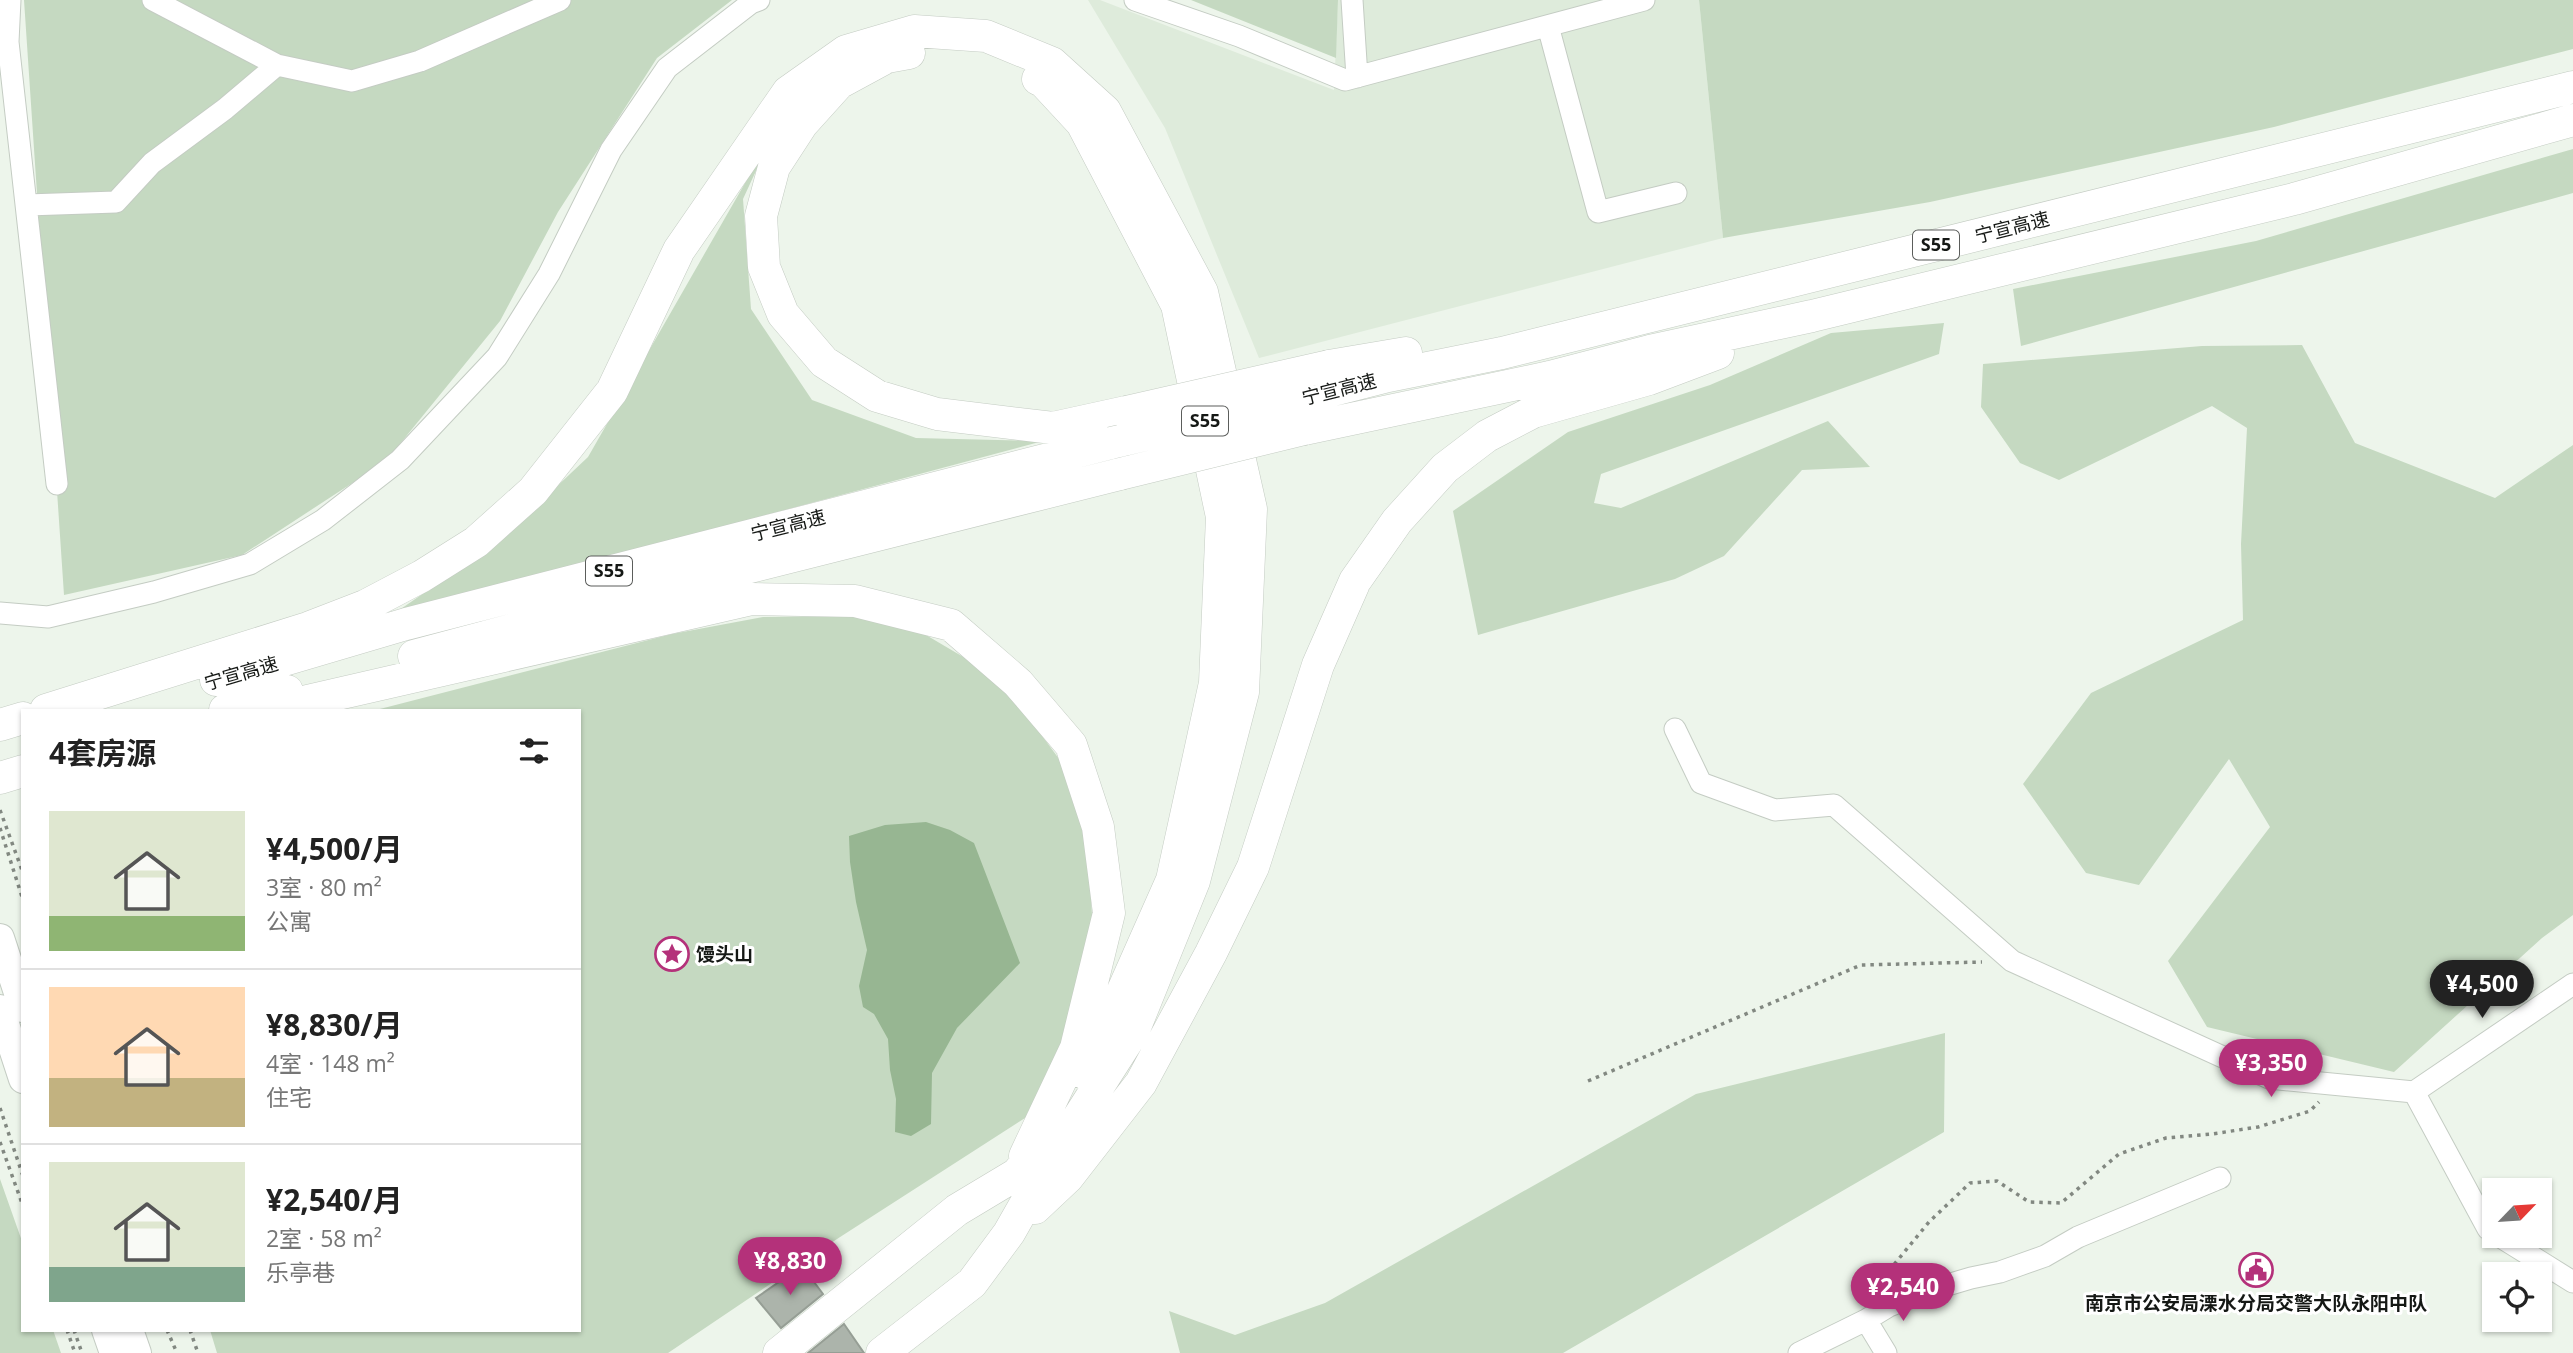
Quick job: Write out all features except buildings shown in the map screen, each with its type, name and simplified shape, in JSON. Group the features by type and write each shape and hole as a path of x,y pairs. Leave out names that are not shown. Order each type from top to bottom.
{"highway":[{"path":"49,709 320,624 365,606 422,576 476,542 533,491 612,391 679,250 788,92 846,51 914,31 986,36 1052,63 1105,111 1202,292 1251,509 1243,692 1194,881 1133,1032 1043,1173 1009,1233 972,1283 882,1353"},
{"path":"779,1353 957,1210 1017,1174 1069,1109 1104,1038 1172,880 1215,683 1222,517 1177,305 1082,123 1044,82 996,57 941,48 887,57 839,83 802,124 774,167 761,216 764,267 783,314 824,362 877,396 937,414 1053,428 1126,412 1329,366 1693,305"},
{"name":"宁宣高速","path":"229,709 495,633 1120,474 1301,414 1388,376 1502,353 2573,87"},
{"name":"宁宣高速","path":"112,709 406,624 1111,443 1550,377 2294,199 2573,120"},
{"path":"1009,1233 1068,1177 1141,1083 1211,953 1253,867 1318,665 1355,582 1396,521 1444,468 1487,436 1533,412 1649,379 1812,316"},
{"path":"272,709 752,598 855,601 951,625 1018,683 1071,745 1098,827 1109,913 1076,1048 1017,1174"},
{"path":"0,725 21,719"},
{"path":"0,743 21,737"},
{"path":"0,778 21,772"}],"main road":[{"path":"0,938 21,1003"},
{"path":"0,1009 21,1073"},
{"path":"107,1332 114,1353"},
{"path":"131,1332 138,1353"}],"street":[{"path":"10,0 8,42 57,484"},
{"path":"153,0 277,65 352,80 420,61 560,0"},
{"path":"0,613 48,617 155,592 250,564 323,520 400,460 497,357 549,274 611,150 667,68 751,3 759,0"},
{"path":"1135,0 1239,36 1345,80 1644,0"},
{"path":"1352,0 1357,77"},
{"path":"1548,26 1598,212 1676,193"},
{"path":"27,205 116,202 152,163 225,109 277,65"},
{"path":"1675,729 1702,783 1775,810 1834,805 2012,961 2269,1078 2414,1091 2573,984"},
{"path":"2414,1091 2482,1218"},
{"path":"1799,1353 1889,1306 1924,1292 2000,1272 2045,1256 2078,1237 2125,1220 2220,1178"},
{"path":"2518,1248 2573,1283"},
{"path":"1866,1320 1886,1353"}],"path":[{"path":"0,810 21,868"},
{"path":"0,828 21,894"},
{"path":"1588,1081 1861,965 2012,961"},
{"path":"1878,1284 1929,1222 1970,1183 1997,1181 2029,1202 2061,1203 2119,1154 2166,1138 2258,1127 2310,1111 2339,1084"},
{"path":"0,1108 21,1170"},
{"path":"0,1142 21,1200"},
{"path":"68,1332 75,1353"},
{"path":"75,1332 82,1353"},
{"path":"168,1332 177,1353"},
{"path":"191,1332 198,1353"}],"shaded area":[{"path":"24,0 732,0 657,58 558,212 500,321 386,461 242,555 64,595"},
{"path":"1088,0 1100,0 1334,90 1338,0 1699,0 1723,238 1259,358 1165,128"},
{"path":"1191,0 1338,0 1336,58"},
{"path":"1699,0 2573,0 2573,49 2274,127 1930,202 1723,238"},
{"path":"772,136 743,199 751,309 812,400 916,438 1043,441 392,615 498,542 588,457"},
{"path":"2573,149 2573,193 2021,346 2013,289 2256,241"},
{"path":"1944,323 1939,354 1601,474 1594,503 1621,508 1828,421 1870,467 1802,470 1724,556 1675,579 1478,635 1453,511 1568,432 1710,385 1831,333"},
{"path":"2302,345 2355,443 2495,498 2573,445 2573,915 2542,938 2394,1072 2207,1027 2168,961 2270,827 2229,759 2139,885 2086,873 2023,784 2091,693 2243,620 2241,544 2247,428 2212,406 2059,480 2020,463 1981,407 1983,364 2202,346"},
{"path":"847,616 904,622 965,658 1015,699 1062,763 1087,833 1093,931 1072,1020 1036,1111 837,1239 668,1353 217,1353 211,1332 581,1332 581,709 380,709 672,634 763,617"},
{"path":"926,822 950,830 974,843 1020,963 957,1028 932,1073 931,1124 911,1136 895,1132 896,1099 890,1070 888,1039 874,1014 863,1007 859,986 867,950 856,902 849,836 885,825"},
{"path":"1945,1033 1944,1132 1563,1353 1180,1353 1169,1311 1235,1335 1325,1303 1696,1094"},
{"path":"0,1179 21,1238 21,1332 54,1332 61,1353 0,1353"}],"place":[{"name":"馒头山","path":"672,954"},
{"name":"南京市公安局溧水分局交警大队永阳中队","path":"2256,1270"}]}
